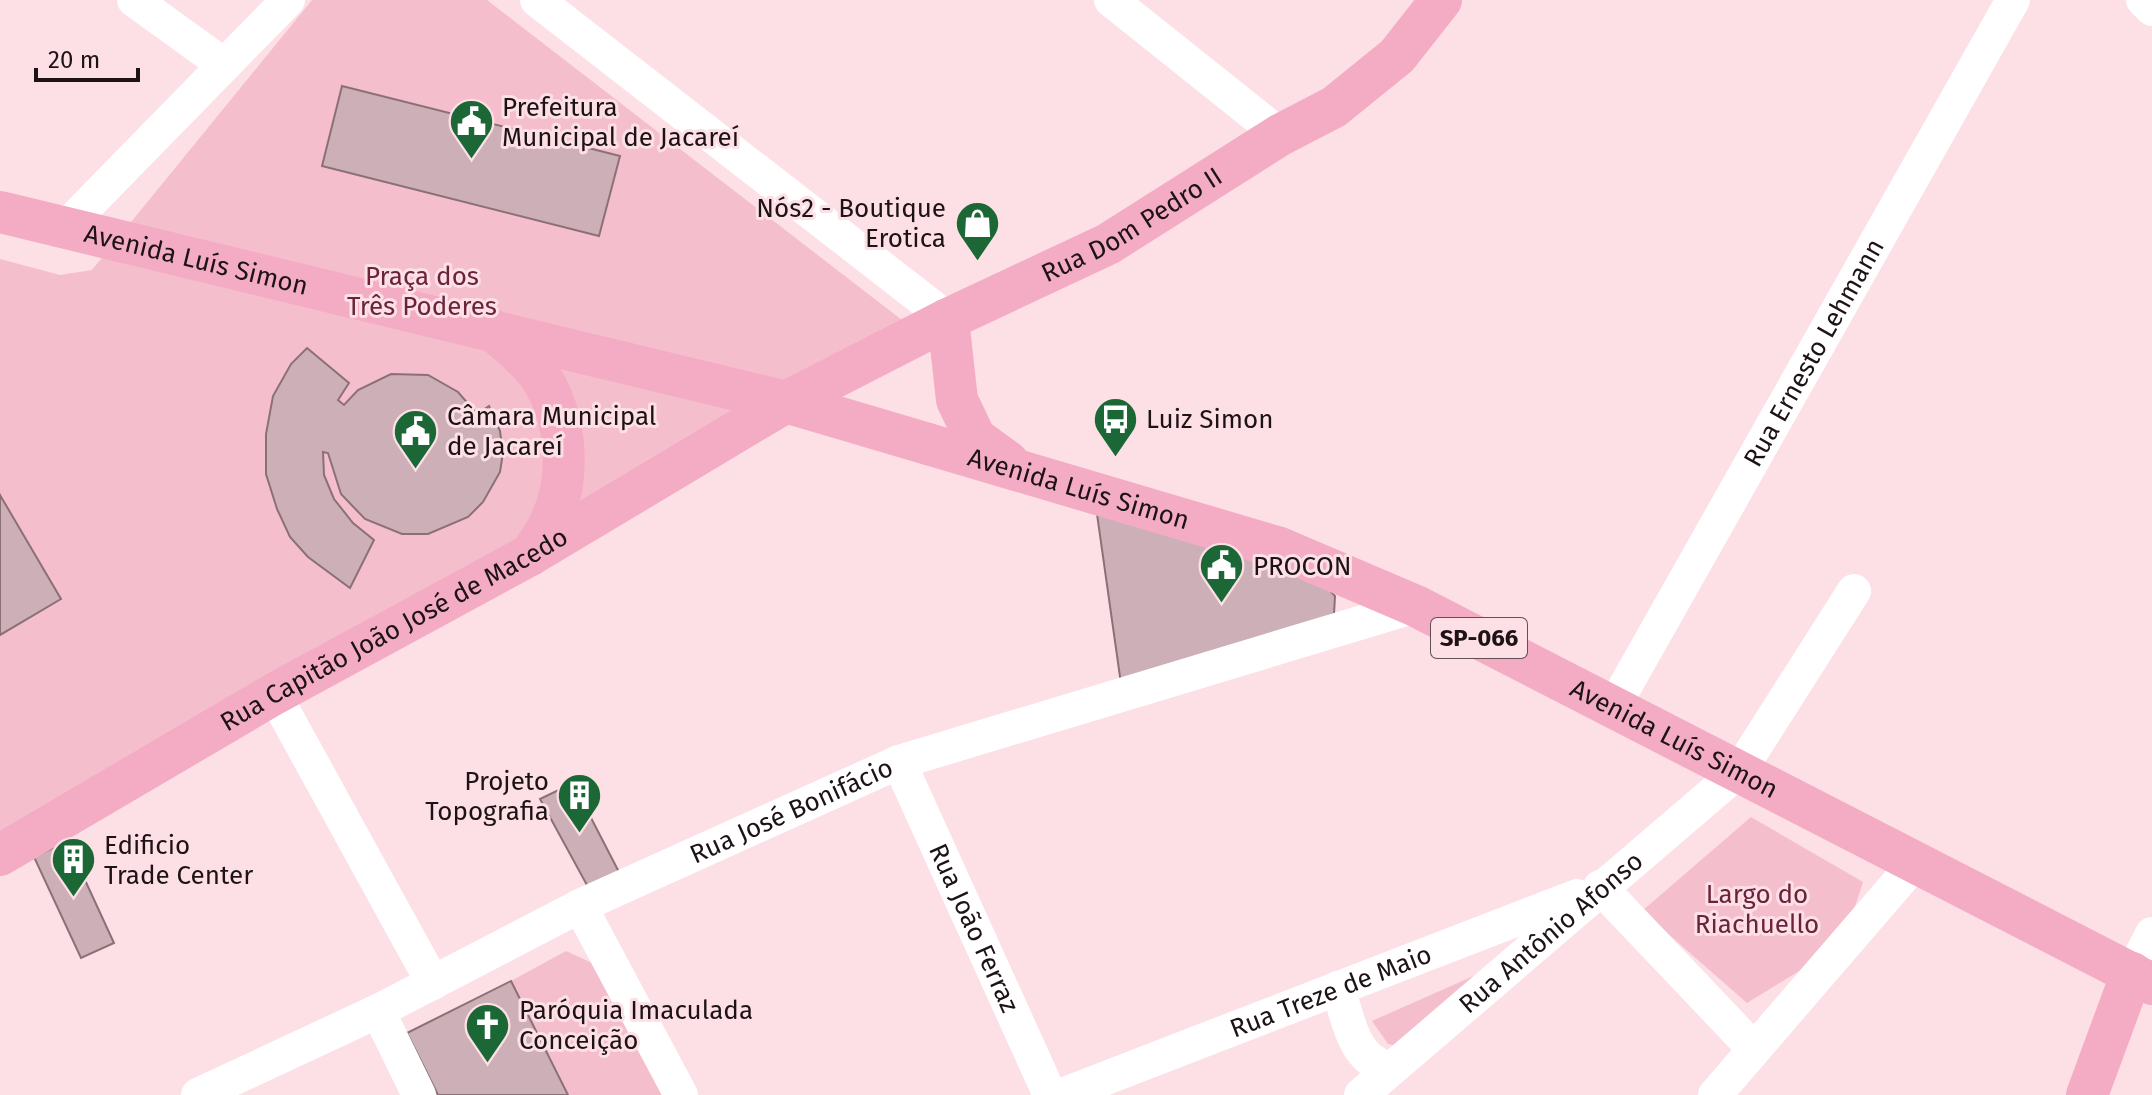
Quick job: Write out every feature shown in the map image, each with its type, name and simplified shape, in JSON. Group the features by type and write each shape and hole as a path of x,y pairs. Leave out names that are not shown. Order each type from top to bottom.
{"main road":[{"name":"Rua Dom Pedro II","path":"786,402 948,319 1108,244 1280,135 1334,107 1397,56 1441,0"},
{"name":"Avenida Luís Simon","path":"0,212 786,402 1280,548 1416,606 2142,978"},
{"path":"948,319 957,400 975,438 1019,470"},
{"path":"494,330 532,367 550,397 562,431 562,474 551,522 530,555"},
{"name":"Rua Capitão João José de Macedo","path":"0,855 274,694 530,555 786,402"},
{"path":"2087,1095 2142,978"}],"street":[{"path":"134,0 224,65"},
{"path":"65,228 288,0"},
{"path":"537,0 948,319"},
{"path":"1111,0 1280,135"},
{"name":"Rua Ernesto Lehmann","path":"1614,706 2013,0"},
{"path":"2143,0 2152,9"},
{"name":"Rua Antônio Afonso","path":"1361,1095 1740,770 1854,591"},
{"name":"Rua José Bonifácio","path":"198,1095 378,1011 580,906 899,762 1416,606"},
{"path":"274,694 433,983"},
{"name":"Rua João Ferraz","path":"899,762 1050,1095"},
{"path":"1715,1095 1915,863"},
{"path":"1600,887 1753,1048"},
{"name":"Rua Treze de Maio","path":"1062,1095 1600,887"},
{"path":"580,906 681,1095"},
{"path":"2142,978 2152,934"},
{"path":"1338,988 1356,1043 1371,1063 1389,1069"},
{"path":"378,1011 419,1095"}],"green space":[{"name":"Praça dos Três Poderes","path":"312,0 487,0 911,327 0,837 0,259 60,275 92,270"},
{"name":"Largo do Riachuello","path":"1751,817 1863,882 1850,922 1812,963 1747,1003 1642,911"},
{"path":"566,951 592,963 662,1095 568,1095 511,981"},
{"path":"1478,974 1409,1048 1388,1044 1372,1021"}],"building":[{"name":"Prefeitura Municipal de Jacareí","path":"342,86 620,156 599,236 322,166"},
{"name":"Câmara Municipal de Jacareí","path":"307,348 349,383 338,400 344,405 358,390 391,374 428,375 458,392 477,414 489,406 500,431 503,453 500,472 483,502 468,517 428,534 402,534 365,519 341,494 328,453 323,452 324,475 334,499 353,523 374,540 350,588 308,557 290,537 266,474 266,434 273,396 291,364"},
{"path":"0,495 61,599 0,635"},
{"name":"PROCON","path":"1096,507 1320,580 1335,596 1334,614 1122,691"},
{"name":"Projeto Topografia","path":"573,783 619,872 588,887 540,799"},
{"name":"Edificio Trade Center","path":"67,841 114,943 81,958 34,857"},
{"name":"Paróquia Imaculada Conceição","path":"511,981 568,1095 438,1095 407,1033"}],"place":[{"name":"Prefeitura Municipal de Jacareí","path":"471,161"},
{"name":"Nós2 - Boutique Erotica","path":"977,262"},
{"name":"Luiz Simon","path":"1115,458"},
{"name":"Câmara Municipal de Jacareí","path":"416,470"},
{"name":"PROCON","path":"1222,605"},
{"name":"Projeto Topografia","path":"580,835"},
{"name":"Edificio Trade Center","path":"73,899"},
{"name":"Paróquia Imaculada Conceição","path":"488,1064"}]}
